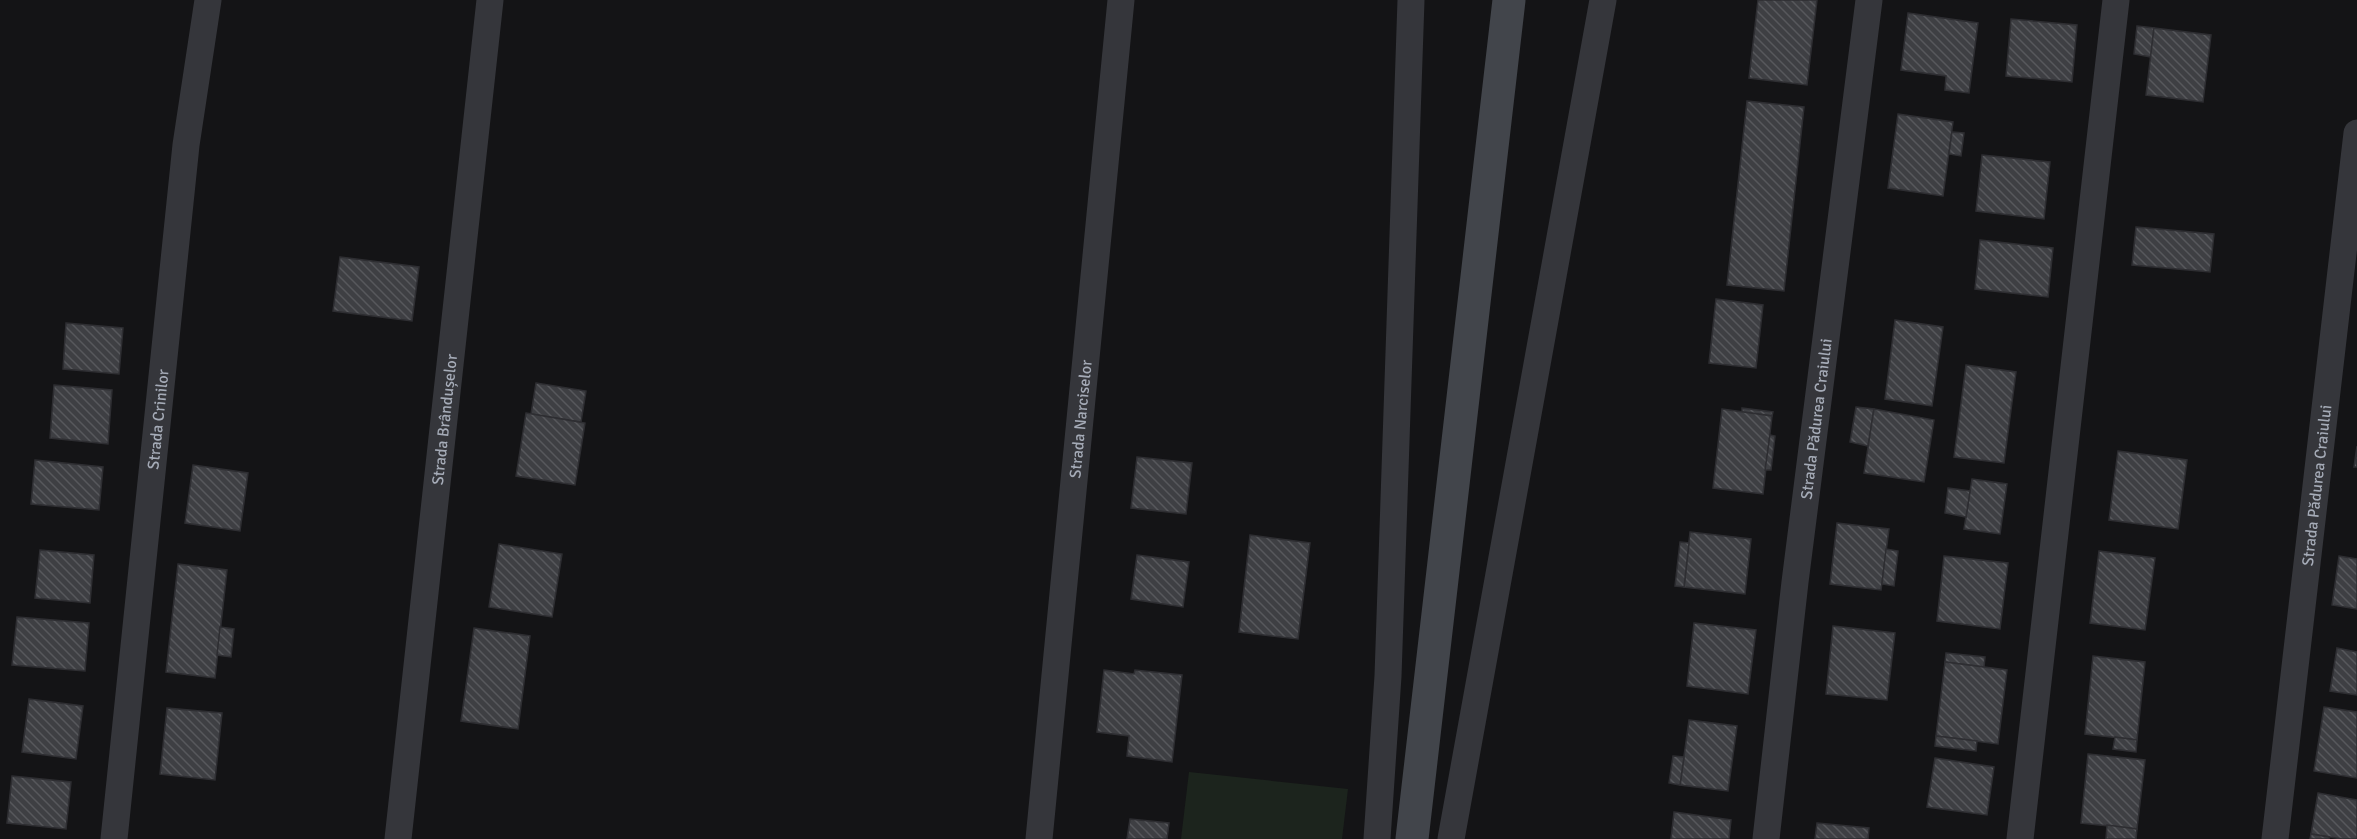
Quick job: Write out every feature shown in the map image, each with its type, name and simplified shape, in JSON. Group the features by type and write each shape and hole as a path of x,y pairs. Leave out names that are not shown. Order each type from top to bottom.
{"main road":[{"path":"1412,839 1509,0"}],"street":[{"name":"Strada Crinilor","path":"114,839 185,156 208,0"},
{"name":"Strada Brândușelor","path":"398,839 490,0"},
{"name":"Strada Narciselor","path":"1039,839 1121,0"},
{"path":"1377,839 1388,676 1411,0"},
{"path":"1451,839 1603,0"},
{"name":"Strada Pădurea Craiului","path":"1766,839 1795,582 1869,0"},
{"path":"2020,839 2116,0"},
{"name":"Strada Pădurea Craiului","path":"2275,839 2357,133"}],"shaded area":[{"path":"1189,772 1348,789 1342,839 1181,839"}],"building":[{"path":"1758,0 1817,0 1807,85 1749,78"},
{"path":"1908,13 1978,23 1969,93 1945,90 1946,76 1901,70"},
{"path":"2011,19 2077,25 2072,82 2006,76"},
{"path":"2137,26 2154,28 2151,57 2134,54"},
{"path":"2154,28 2211,35 2203,102 2146,95"},
{"path":"1747,101 1804,107 1784,291 1727,285"},
{"path":"1898,114 1953,122 1943,196 1888,188"},
{"path":"1952,132 1964,133 1961,156 1949,154"},
{"path":"1982,155 2050,162 2044,219 1976,211"},
{"path":"2136,227 2214,234 2210,272 2132,265"},
{"path":"1980,240 2053,248 2048,297 1975,289"},
{"path":"340,257 419,267 412,321 333,311"},
{"path":"1716,299 1763,305 1756,368 1709,363"},
{"path":"1895,320 1943,327 1932,406 1885,399"},
{"path":"66,323 123,328 119,374 63,369"},
{"path":"1966,365 2016,372 2004,463 1954,457"},
{"path":"536,383 586,391 581,422 531,414"},
{"path":"54,385 112,390 108,444 50,438"},
{"path":"1856,407 1874,409 1868,446 1850,442"},
{"path":"1742,408 1773,412 1772,416 1742,412"},
{"path":"1722,409 1772,416 1763,494 1713,488"},
{"path":"1874,409 1934,420 1924,482 1864,473"},
{"path":"526,413 585,423 575,485 516,476"},
{"path":"1770,435 1775,436 1771,470 1765,470"},
{"path":"2357,446 2357,467 2354,467"},
{"path":"2118,451 2187,460 2178,529 2109,520"},
{"path":"1137,457 1192,463 1186,514 1131,508"},
{"path":"35,460 103,467 99,510 31,504"},
{"path":"193,465 248,473 240,531 185,523"},
{"path":"1972,479 2007,484 2000,534 1964,529"},
{"path":"1948,488 1970,491 1966,517 1945,513"},
{"path":"1837,523 1889,529 1881,590 1830,584"},
{"path":"1690,532 1751,539 1745,594 1684,587"},
{"path":"1250,535 1310,543 1298,639 1239,632"},
{"path":"1680,542 1689,543 1684,587 1675,586"},
{"path":"499,544 562,554 552,617 489,607"},
{"path":"1886,549 1898,551 1894,586 1882,584"},
{"path":"40,550 94,555 90,603 35,598"},
{"path":"2099,551 2155,558 2145,630 2090,623"},
{"path":"1137,555 1189,562 1183,607 1131,599"},
{"path":"1944,556 2008,563 2000,629 1937,621"},
{"path":"2339,556 2357,559 2357,609 2332,605"},
{"path":"178,564 227,570 215,678 166,672"},
{"path":"17,617 89,623 85,671 12,665"},
{"path":"1694,623 1756,630 1748,694 1687,686"},
{"path":"1833,626 1895,633 1887,700 1826,694"},
{"path":"220,627 234,629 231,657 217,655"},
{"path":"474,628 530,636 518,729 461,721"},
{"path":"2337,648 2357,652 2357,695 2330,691"},
{"path":"1946,653 1985,657 1984,667 1945,662"},
{"path":"2093,656 2145,662 2137,740 2085,734"},
{"path":"1945,662 2007,670 1998,744 1936,736"},
{"path":"1104,670 1134,674 1135,670 1182,675 1172,762 1127,756 1129,736 1097,732"},
{"path":"29,699 83,706 76,759 22,752"},
{"path":"2324,707 2357,712 2357,778 2314,771"},
{"path":"167,708 222,713 215,780 160,774"},
{"path":"1689,720 1737,726 1728,791 1680,785"},
{"path":"1936,736 1977,741 1976,751 1935,746"},
{"path":"2115,737 2137,740 2136,752 2113,749"},
{"path":"2088,754 2145,760 2137,829 2081,823"},
{"path":"1673,756 1684,757 1680,785 1669,783"},
{"path":"1935,758 1994,767 1987,815 1927,807"},
{"path":"12,776 71,782 66,829 7,823"},
{"path":"2318,793 2357,800 2357,839 2311,834"},
{"path":"1674,812 1731,820 1729,839 1671,839"},
{"path":"1130,819 1169,823 1167,839 1127,839"},
{"path":"1817,823 1869,828 1868,839 1815,839"},
{"path":"2107,825 2137,829 2136,839 2106,839"},
{"path":"2311,834 2329,837 2329,839 2310,839"}]}
